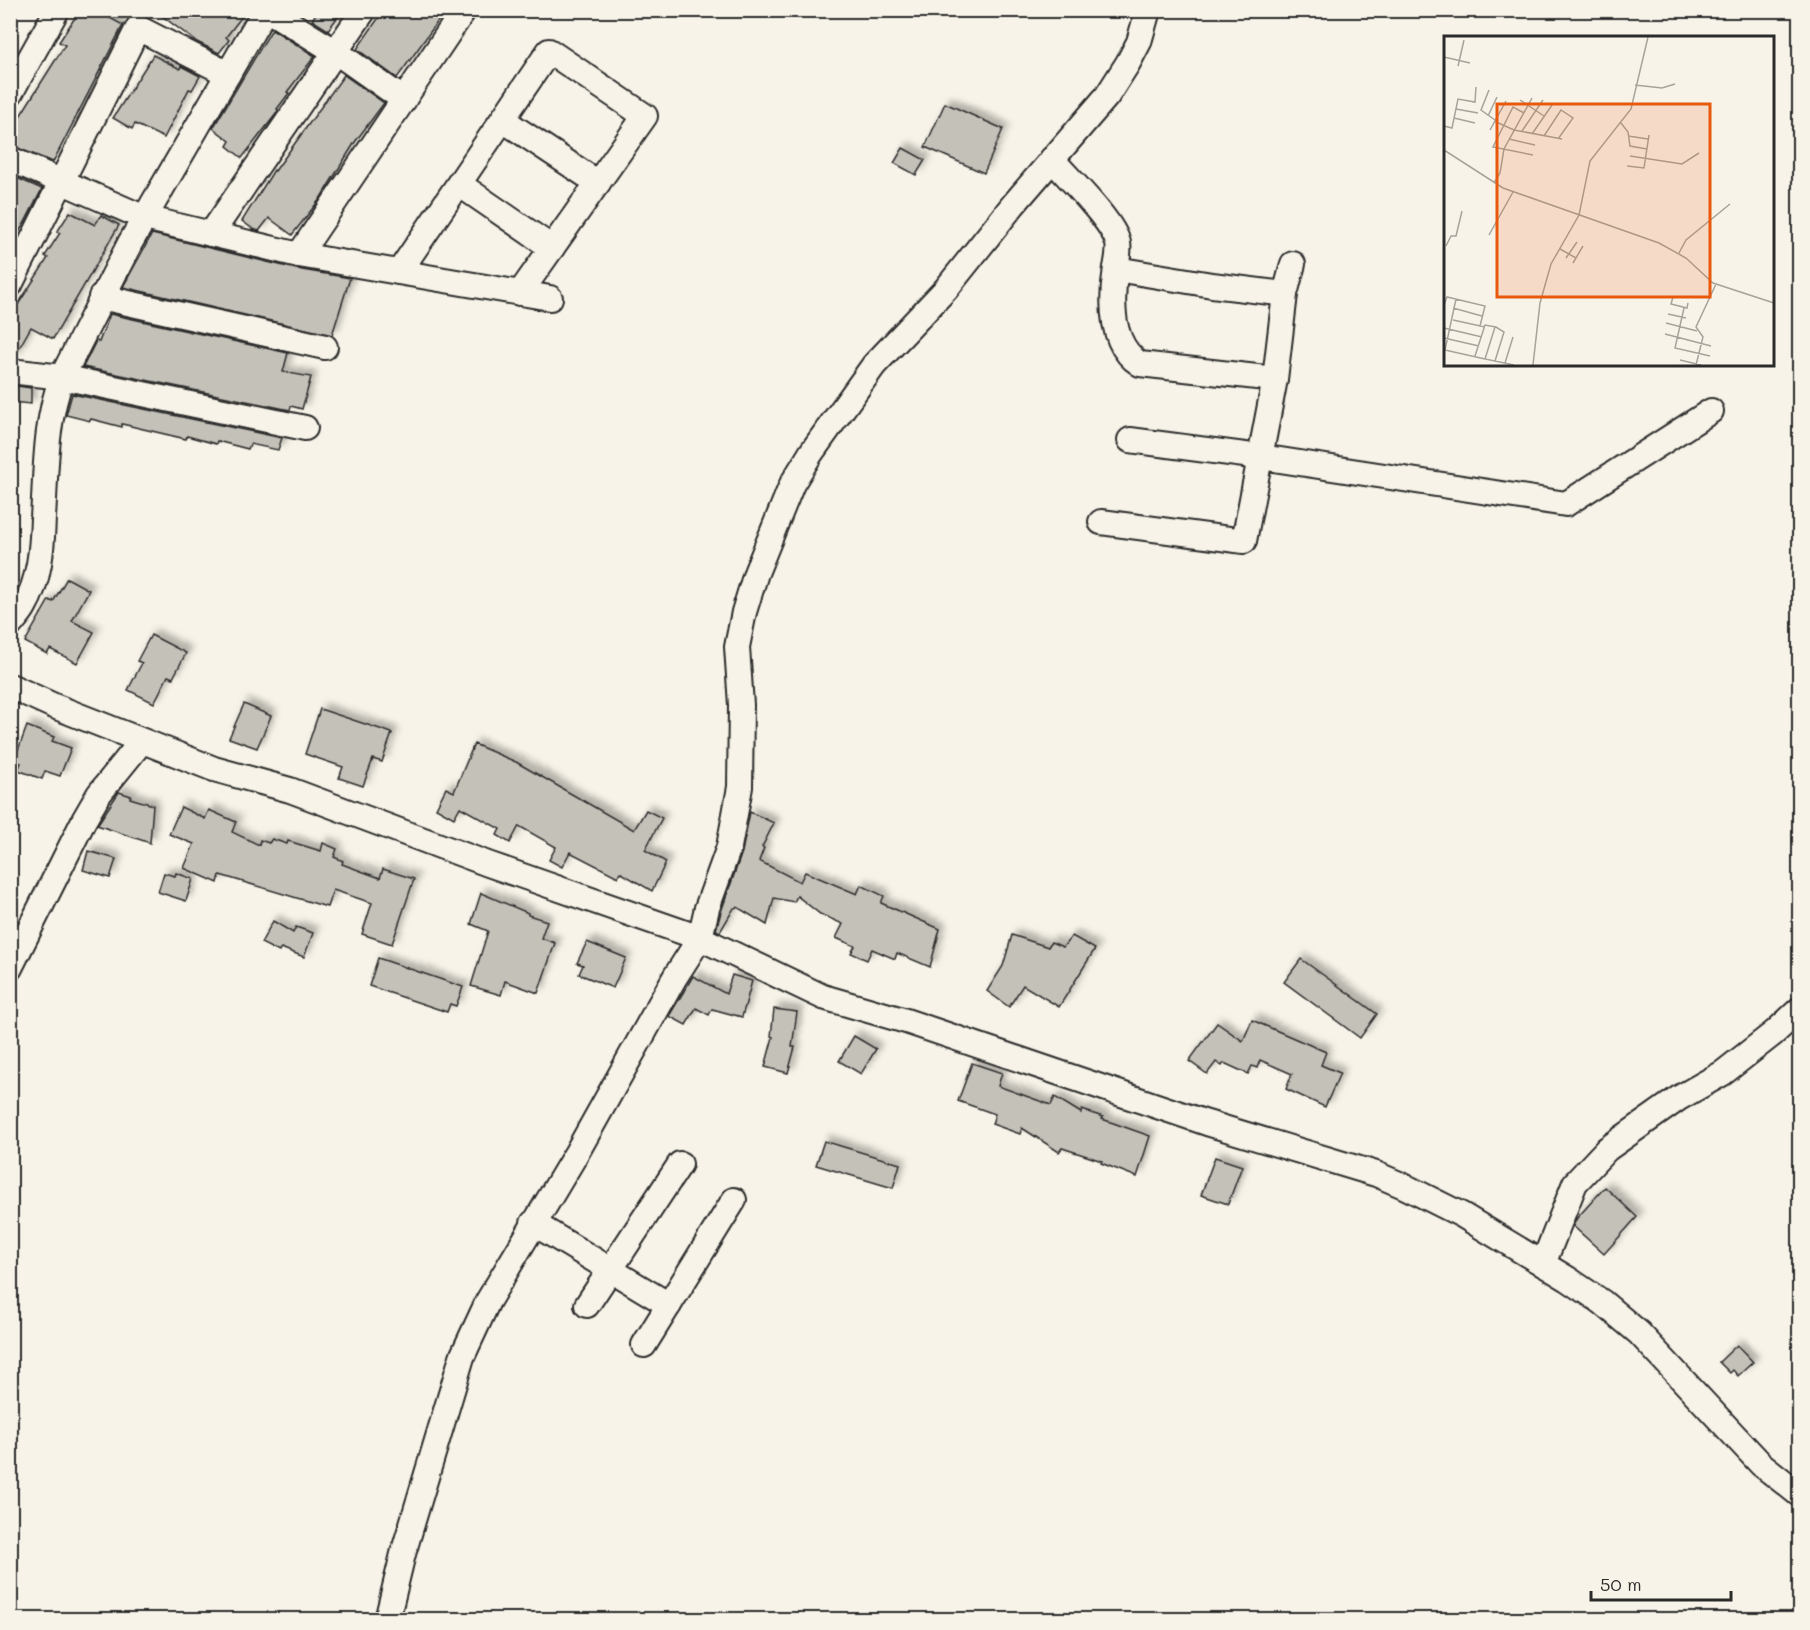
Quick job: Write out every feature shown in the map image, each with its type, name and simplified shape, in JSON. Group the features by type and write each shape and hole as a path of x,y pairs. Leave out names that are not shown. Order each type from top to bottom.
{"street":[{"path":"10,94 57,10"},
{"path":"10,625 24,607 33,587 41,554 49,432 54,399 62,378 101,297 144,218 266,10 336,52 404,100"},
{"path":"211,234 364,10"},
{"path":"299,255 464,10"},
{"path":"387,1620 403,1554 462,1357 488,1301 576,1154 675,977 700,938 707,908 729,847 740,787 741,705 737,647 756,573 792,484 811,453 874,364 946,289 1052,159 1107,96 1139,42 1148,10"},
{"path":"10,285 138,28 228,74"},
{"path":"399,273 549,51 645,116 520,293"},
{"path":"503,120 598,183"},
{"path":"10,159 144,218 299,255 550,298"},
{"path":"1052,159 1103,218 1118,243 1114,320 1121,343 1129,357 1140,364 1275,379"},
{"path":"459,184 552,248"},
{"path":"1101,522 1244,541 1275,379 1285,294 1293,264"},
{"path":"1116,269 1285,294"},
{"path":"101,297 325,347"},
{"path":"10,371 62,378 305,428"},
{"path":"1130,440 1260,457 1566,504 1711,411"},
{"path":"10,686 141,742 214,769 290,790 488,864 700,938 824,997 917,1024 1207,1123 1376,1174 1462,1215 1602,1302 1639,1333 1761,1464 1800,1495"},
{"path":"10,968 94,803 141,742"},
{"path":"1543,1264 1575,1183 1607,1149 1679,1098 1724,1073 1800,1009"},
{"path":"587,1305 680,1164"},
{"path":"644,1345 734,1200"},
{"path":"533,1223 669,1305"}],"building":[{"path":"80,10 95,10 123,25 53,162 10,145 10,132 65,45 59,42"},
{"path":"154,10 247,10 226,37 229,40 219,53 197,42"},
{"path":"318,10 343,10 328,30 312,20"},
{"path":"384,10 446,10 397,78 357,49"},
{"path":"272,29 315,56 287,92 289,93 276,114 242,158 227,146 230,141 213,128"},
{"path":"153,55 200,76 192,90 189,89 164,138 135,124 132,129 113,118"},
{"path":"344,75 384,103 355,142 320,199 292,235 269,218 259,231 253,229 242,221 274,170"},
{"path":"945,103 1003,129 984,173 925,147"},
{"path":"903,148 925,160 916,175 894,163"},
{"path":"10,175 42,189 10,246"},
{"path":"70,212 95,225 101,215 119,225 53,339 31,327 14,357 10,357 10,317 48,258 45,256"},
{"path":"152,234 296,269 350,278 332,335 123,287"},
{"path":"110,314 288,353 283,372 311,377 302,409 291,406 290,410 83,367 96,341 99,342"},
{"path":"10,385 31,388 31,404 11,402"},
{"path":"72,394 282,438 278,450 250,444 248,449 187,436 186,439 122,424 122,427 91,419 90,421 66,415"},
{"path":"67,578 89,590 72,621 94,632 77,663 50,649 47,654 25,642 49,600 53,602"},
{"path":"151,635 186,653 173,678 168,676 154,703 128,690 142,663 137,661"},
{"path":"244,704 271,716 257,748 229,738"},
{"path":"320,709 392,733 382,762 373,759 363,786 339,778 343,767 305,754"},
{"path":"27,726 54,737 52,741 71,748 60,776 45,771 42,779 18,770 21,763 14,761"},
{"path":"474,744 516,762 634,830 646,810 662,818 645,850 666,862 652,891 620,872 618,877 570,852 562,867 549,860 556,847 519,826 510,843 497,835 500,829 460,807 454,818 436,808 446,788 454,792"},
{"path":"119,792 153,805 150,843 97,825"},
{"path":"181,807 205,819 209,810 236,822 232,832 259,845 260,840 269,843 272,839 287,844 288,841 321,851 323,843 337,849 334,857 343,861 342,864 380,878 383,869 414,879 392,944 362,934 372,903 333,890 327,907 220,875 218,883 184,868 194,844 169,834"},
{"path":"750,812 774,823 762,847 764,848 759,861 800,882 805,872 857,894 861,885 884,896 881,903 940,929 930,967 897,953 895,959 872,949 867,960 851,953 855,946 836,938 843,924 820,914 797,896 794,902 774,898 767,925 737,907 734,908 720,932 716,930 742,852"},
{"path":"88,851 116,859 110,878 83,870"},
{"path":"164,873 175,876 176,873 193,879 186,901 158,892"},
{"path":"481,893 528,913 528,915 547,921 541,938 555,943 538,993 505,981 501,995 471,986 488,931 471,924"},
{"path":"273,921 293,933 296,927 313,933 304,957 281,948 279,952 261,943"},
{"path":"1012,935 1048,947 1051,942 1063,947 1072,936 1095,949 1059,1007 1023,985 1009,1007 987,991 1003,966"},
{"path":"587,942 626,958 613,988 579,974 583,965 577,963"},
{"path":"378,958 463,987 456,1006 450,1004 447,1012 369,986"},
{"path":"1301,959 1377,1014 1360,1038 1284,982"},
{"path":"732,975 752,981 742,1017 712,1009 709,1015 696,1008 686,1025 669,1016 693,976 726,994"},
{"path":"774,1009 797,1012 792,1047 795,1047 788,1073 765,1067 773,1037 771,1036"},
{"path":"1252,1020 1326,1052 1321,1065 1340,1073 1325,1107 1286,1089 1292,1074 1260,1060 1257,1068 1252,1066 1248,1074 1224,1063 1222,1066 1216,1062 1207,1074 1189,1061 1217,1023 1243,1041"},
{"path":"854,1036 876,1049 861,1074 839,1061"},
{"path":"972,1063 1002,1073 998,1086 1051,1105 1055,1097 1081,1113 1082,1110 1150,1136 1137,1177 1101,1163 1102,1161 1062,1148 1059,1152 1022,1128 1020,1134 992,1124 995,1114 958,1101"},
{"path":"824,1141 900,1164 893,1188 816,1165"},
{"path":"1215,1157 1242,1166 1228,1204 1201,1195"},
{"path":"1605,1187 1637,1217 1604,1254 1573,1226 1577,1218"},
{"path":"1737,1345 1753,1362 1738,1376 1733,1370 1730,1373 1719,1362"}]}
